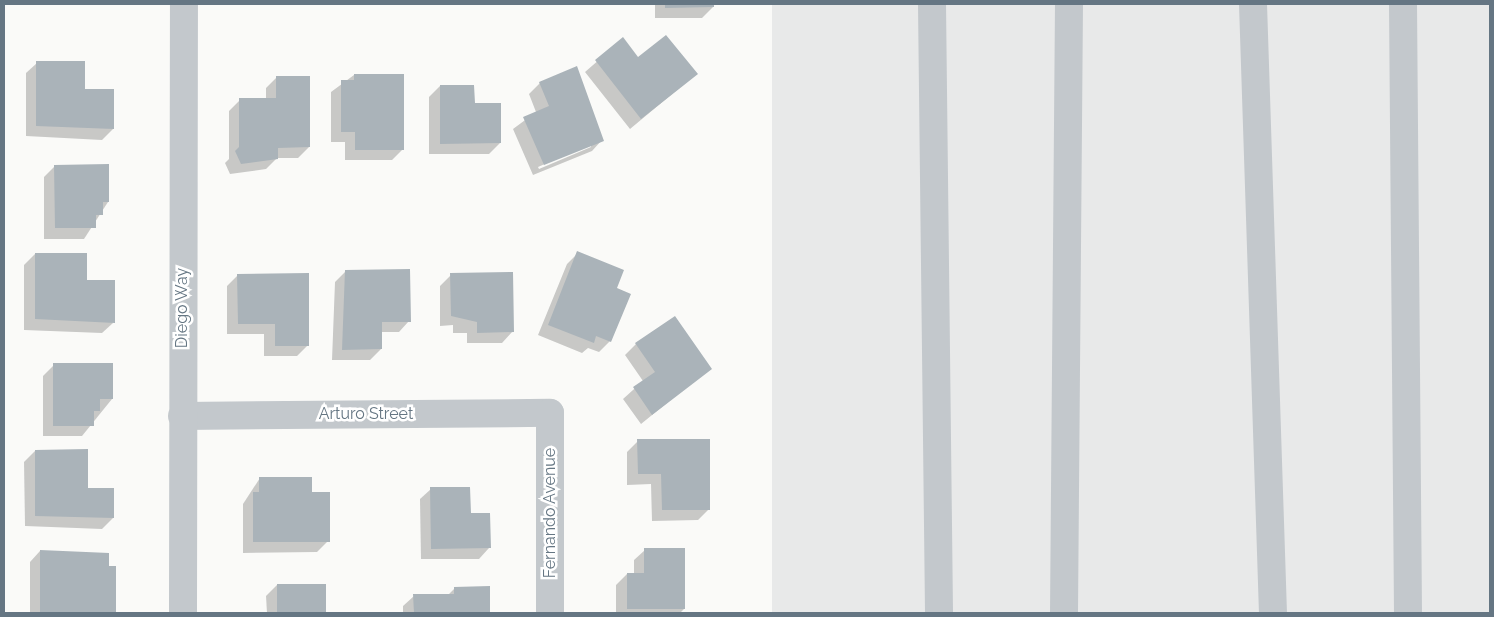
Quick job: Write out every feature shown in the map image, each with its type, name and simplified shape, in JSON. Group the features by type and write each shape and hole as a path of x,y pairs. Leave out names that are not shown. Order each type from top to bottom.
{"street":[{"name":"Diego Way","path":"182,613 184,4"},
{"path":"932,4 938,613"},
{"path":"1064,613 1069,4"},
{"path":"1253,4 1273,613"},
{"path":"1403,4 1408,613"},
{"name":"Arturo Street","path":"182,416 550,413"},
{"name":"Fernando Avenue","path":"550,413 550,613"}],"shaded area":[{"path":"772,4 1490,4 1490,613 772,613"}],"building":[{"path":"665,4 714,4 714,7 665,8"},
{"path":"666,35 698,74 641,119 595,60 623,37 638,57"},
{"path":"36,61 85,61 85,89 114,89 114,129 36,126"},
{"path":"577,66 604,141 544,165 523,117 549,106 539,82"},
{"path":"354,74 404,74 404,150 355,150 355,132 341,132 341,80 354,80"},
{"path":"276,76 310,76 310,147 278,148 278,159 241,164 235,151 239,147 239,98 276,98"},
{"path":"440,85 474,85 475,103 501,103 501,143 440,144"},
{"path":"109,164 109,202 103,202 103,215 96,215 96,228 55,228 54,165"},
{"path":"577,251 624,270 617,288 631,294 611,342 596,336 594,343 548,325"},
{"path":"35,253 87,253 87,280 115,280 115,323 35,319"},
{"path":"410,269 411,322 382,322 382,349 342,350 345,270"},
{"path":"513,272 514,332 477,333 477,322 451,316 450,273"},
{"path":"309,273 309,346 275,346 275,324 238,324 237,274"},
{"path":"675,316 712,369 652,415 633,387 655,372 635,343"},
{"path":"53,363 113,363 113,399 100,399 100,411 94,411 94,426 53,426"},
{"path":"637,439 710,439 710,510 662,510 661,474 638,474"},
{"path":"88,449 88,488 114,488 114,518 35,516 35,450"},
{"path":"259,477 312,477 312,492 330,492 330,542 253,542 253,492 259,492"},
{"path":"430,487 470,487 471,513 490,513 491,548 431,549"},
{"path":"644,548 685,548 685,609 627,609 627,573 644,573"},
{"path":"40,550 109,553 109,566 116,566 116,613 40,613"},
{"path":"277,584 326,584 326,613 277,613"},
{"path":"490,586 490,613 414,613 413,594 454,594 454,587"}]}
